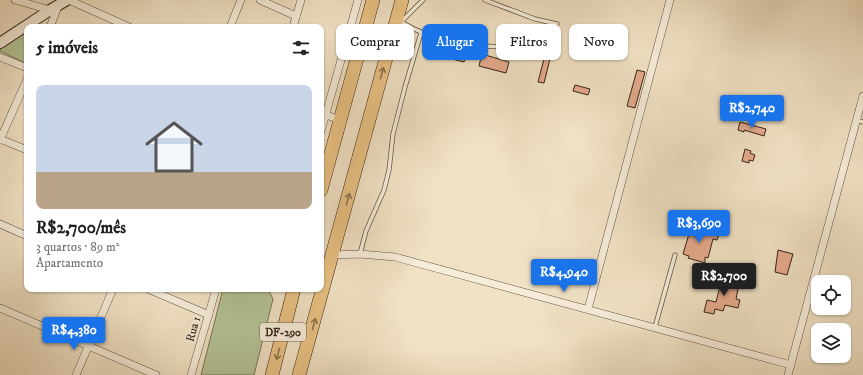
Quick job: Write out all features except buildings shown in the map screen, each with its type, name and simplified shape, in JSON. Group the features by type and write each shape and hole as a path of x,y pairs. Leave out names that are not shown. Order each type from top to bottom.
{"highway":[{"path":"324,179 373,0"},
{"name":"DF-290","path":"398,24 402,0"},
{"name":"DF-290","path":"324,288 388,60"},
{"name":"DF-290","path":"272,375 293,292"},
{"name":"DF-290","path":"300,375 323,292"}],"street":[{"path":"15,0 50,10"},
{"path":"231,24 241,0"},
{"path":"260,0 296,16"},
{"path":"294,24 301,0"},
{"path":"324,111 358,0"},
{"path":"588,309 670,0"},
{"path":"29,24 65,1"},
{"path":"52,24 65,1"},
{"path":"65,1 122,24"},
{"path":"0,44 24,28"},
{"path":"0,57 24,67"},
{"path":"24,86 0,139 24,149"},
{"path":"788,375 860,121 863,96"},
{"path":"324,114 340,120"},
{"path":"0,224 24,235"},
{"path":"333,255 360,254 396,257 791,365"},
{"path":"76,375 112,292"},
{"path":"164,292 209,315"},
{"name":"Rua 1","path":"191,375 215,292"},
{"path":"0,308 156,375"}],"lane":[{"path":"398,24 423,0"},
{"path":"485,0 535,19 557,24"},
{"path":"414,30 451,43 466,46 496,47"},
{"path":"360,254 366,231 384,190 389,170 393,134 405,86 421,33"},
{"path":"656,327 675,255"}],"green space":[{"path":"24,34 24,63 0,51 0,49"},
{"path":"222,292 270,292 273,299 254,375 201,375"}]}
